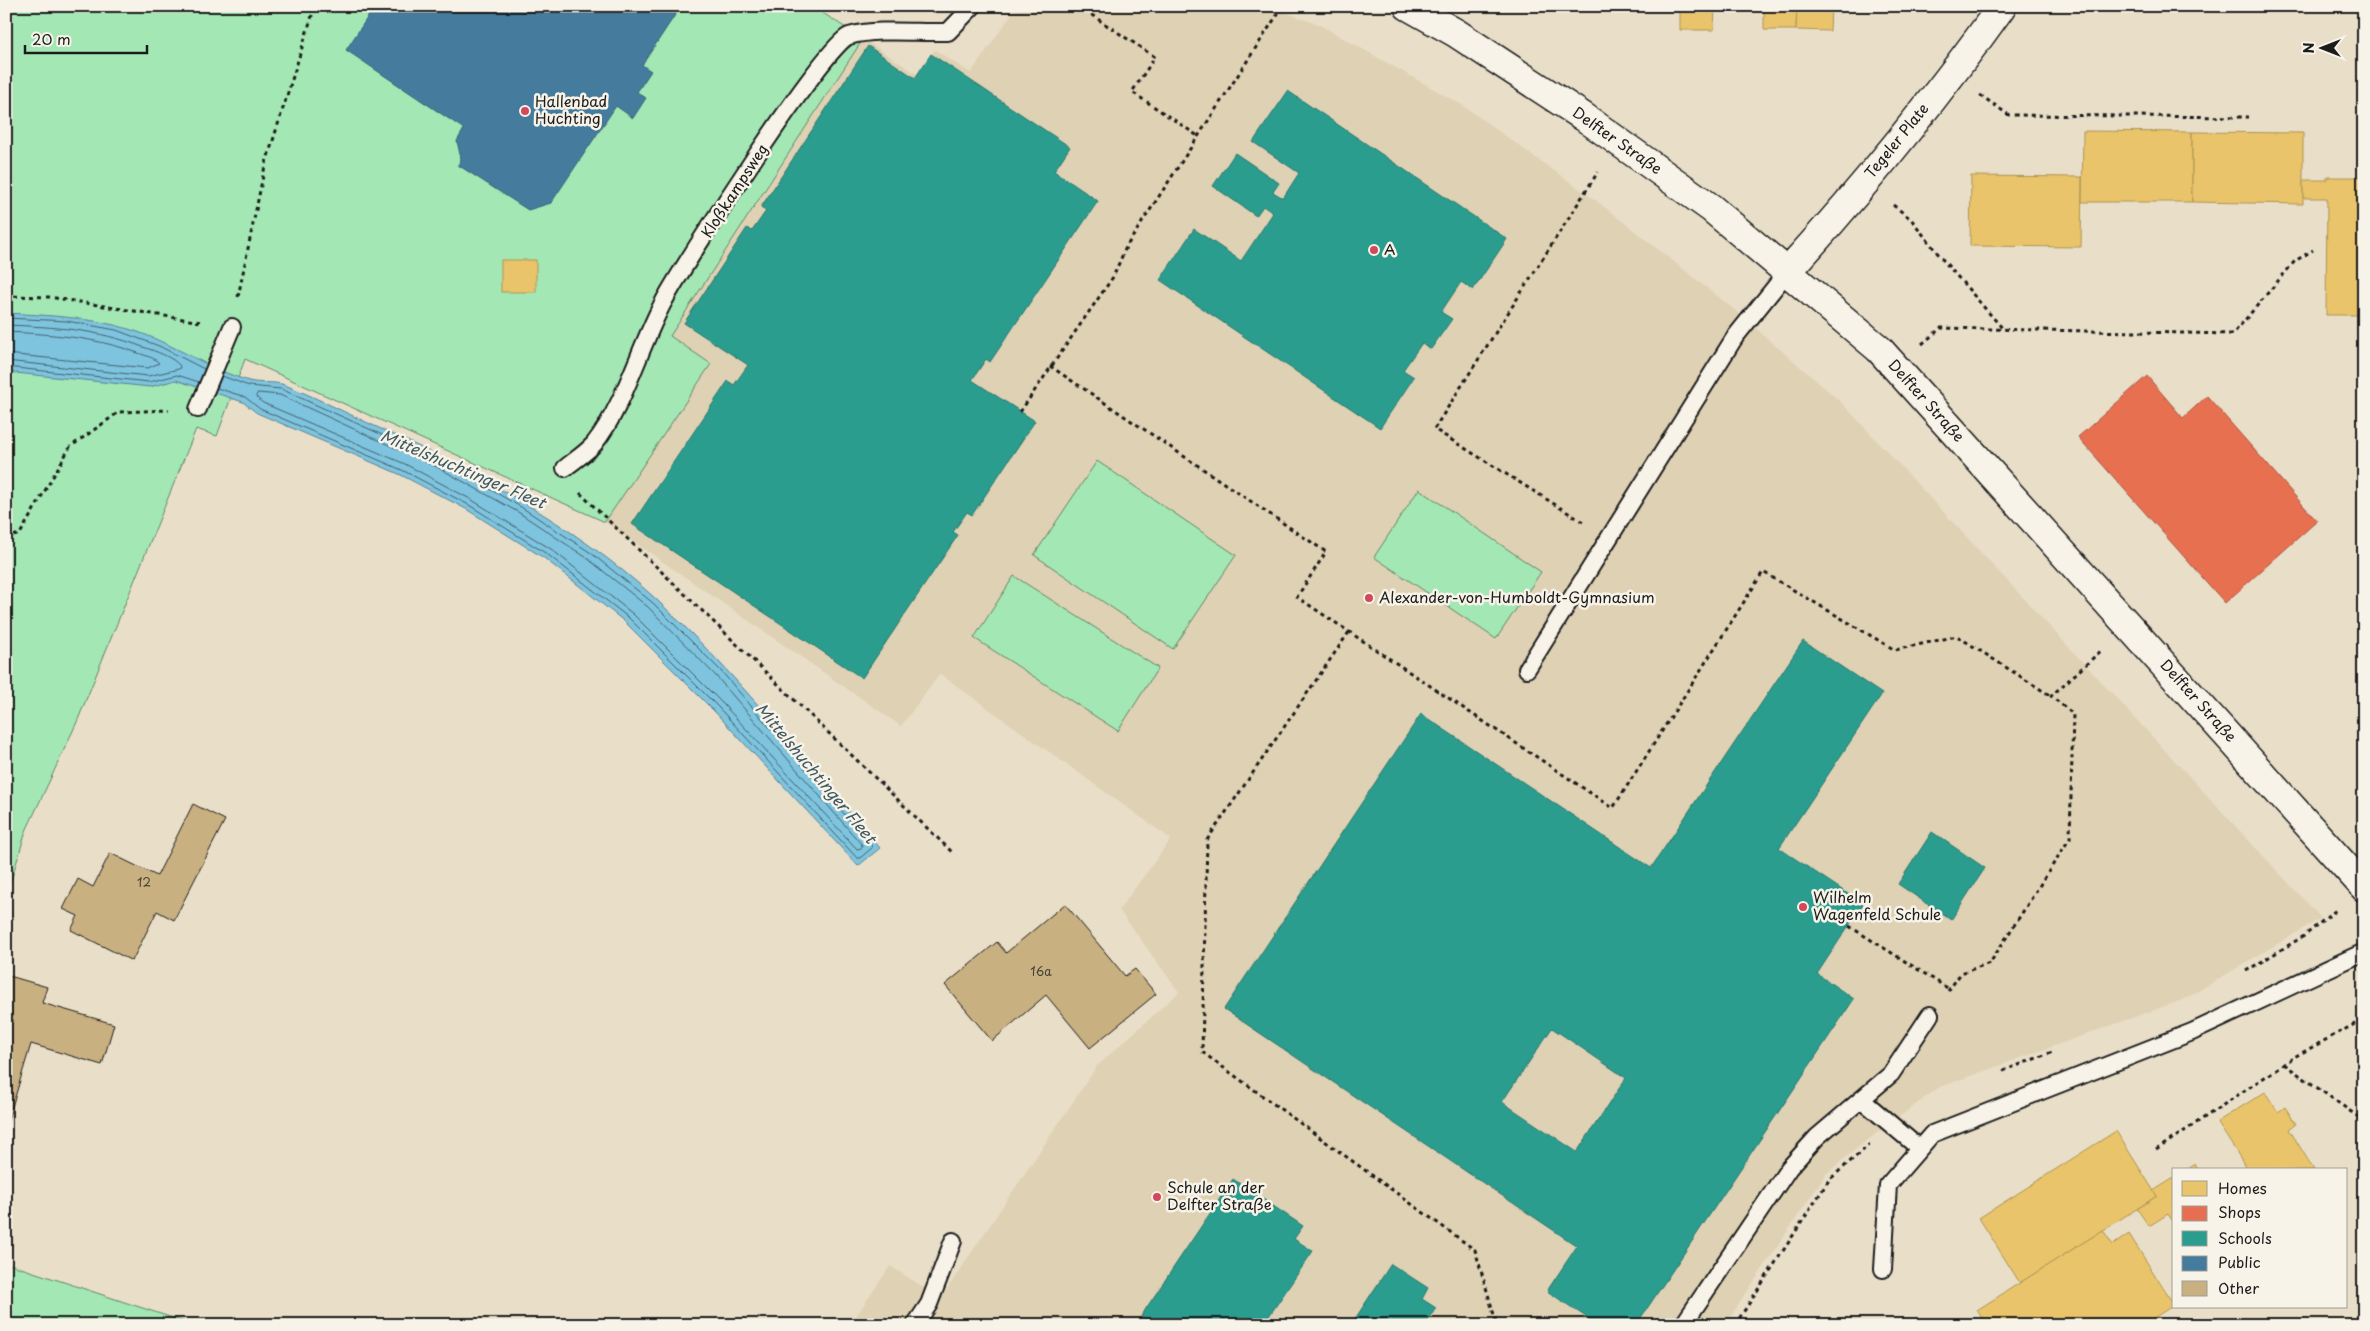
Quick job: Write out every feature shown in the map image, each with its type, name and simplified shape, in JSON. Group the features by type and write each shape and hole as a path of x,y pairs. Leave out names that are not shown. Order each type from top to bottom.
{"street":[{"name":"Delfter Straße","path":"1408,6 1456,33 1617,141 1711,208 1879,349 2130,625 2364,887"},
{"name":"Tegeler Plate","path":"1788,271 1825,230 1952,75 2002,6"}],"lane":[{"name":"Kloßkampsweg","path":"565,468 593,445 610,421 664,301 748,168 797,96 837,46 848,36 876,33 948,32 973,6"},
{"path":"1527,669 1735,337 1788,271"},
{"path":"198,409 232,327"},
{"path":"1884,1268 1888,1185 1932,1134 2192,1032 2364,952"},
{"path":"1683,1325 1789,1168 1818,1137 1891,1074 1930,1015"},
{"path":"1862,1100 1919,1148"},
{"path":"915,1325 928,1304 953,1242"}],"path":[{"path":"6,296 49,297 232,327 265,166 315,6"},
{"path":"1078,6 1155,57 1132,92 1198,136"},
{"path":"1020,412 1050,366 1113,278 1126,247 1283,6"},
{"path":"1952,75 2009,115 2248,117"},
{"path":"1609,538 1434,429 1617,141"},
{"path":"1863,182 1911,219 1943,260 2004,329"},
{"path":"1895,366 1941,328 2233,334 2295,261 2313,250"},
{"path":"1050,366 1326,552 1297,597 1614,808 1763,572 1895,650 1957,636 2052,696 2072,714 2070,838 1990,963 1961,973 1930,1015"},
{"path":"6,538 20,534 70,447 119,412 198,409"},
{"path":"565,468 572,484 625,538 735,641 953,853"},
{"path":"2052,696 2130,625"},
{"path":"1349,632 1207,840 1202,1052 1475,1250 1497,1325"},
{"path":"1849,926 1949,989"},
{"path":"2156,1150 2284,1064 2364,1020"},
{"path":"2284,1064 2364,1121"}],"shaded area":[{"name":"Alexander-von-Humboldt-Gymnasium","path":"1017,6 1268,6 1320,25 1462,105 1598,202 1730,306 1841,402 2321,918 2185,999 1940,1087 1866,1141 1826,1174 1725,1325 850,1325 890,1266 941,1298 1097,1066 1179,992 1119,910 1171,839 940,674 901,726 605,522 711,364 670,336 863,39 917,74 935,50 971,73"}],"green space":[{"path":"6,6 812,6 863,39 670,336 711,364 605,522 245,359 217,436 196,429 77,722 26,831 6,897"},
{"path":"1097,461 1236,555 1173,649 1034,555"},
{"path":"1419,489 1541,572 1496,639 1374,557"},
{"path":"1014,576 1158,668 1118,731 974,638"},
{"path":"6,1263 194,1325 6,1325"}],"water":[{"name":"Mittelshuchtinger Fleet","path":"6,313 46,315 105,323 143,334 238,377 253,382 285,385 444,459 555,522 624,572 686,628 772,720 880,848 858,866 715,712 625,622 544,558 466,509 399,474 257,413 243,402 176,380 150,387 6,372"}],"building: Homes":[{"path":"1680,6 1715,6 1714,30 1680,30"},
{"path":"1764,6 1797,6 1796,30 1764,30"},
{"path":"1797,6 1831,6 1830,31 1796,30"},
{"path":"2083,131 2192,132 2192,202 2082,202"},
{"path":"2192,132 2303,133 2303,204 2192,202"},
{"path":"1971,176 2082,177 2081,247 1970,246"},
{"path":"2327,177 2364,177 2364,315 2326,315 2327,198 2303,198 2303,180 2327,180"},
{"path":"501,260 536,260 536,292 501,292"},
{"path":"2265,1092 2278,1112 2285,1107 2296,1124 2289,1129 2313,1168 2247,1168 2217,1122"},
{"path":"2116,1131 2157,1196 2020,1283 1979,1218"},
{"path":"2172,1179 2172,1220 2168,1214 2149,1226 2137,1209 2157,1196 2153,1191"},
{"path":"2103,1230 2113,1245 2129,1234 2172,1302 2172,1306 2143,1325 1986,1325 1977,1310"}],"building: Shops":[{"path":"2147,376 2183,418 2207,396 2317,521 2225,603 2078,437"}],"building: Schools":[{"path":"868,46 915,78 931,54 1070,147 1054,171 1098,201 990,362 986,359 972,380 1035,421 972,515 967,512 953,532 958,535 862,678 632,524 728,381 734,385 748,365 684,323 747,228 752,231 766,211 761,207"},
{"name":"A","path":"1288,91 1507,239 1473,290 1461,282 1441,312 1452,319 1431,349 1422,343 1403,370 1414,377 1380,428 1160,280 1194,229 1241,261 1273,213 1263,206 1256,216 1213,186 1235,153 1279,183 1273,192 1283,198 1299,173 1253,142"},
{"path":"1803,641 1882,694 1779,848 1863,904 1817,974 1854,999 1636,1325 1598,1325 1547,1291 1577,1246 1224,1009 1421,714 1651,868","holes":["1552,1028 1626,1078 1577,1152 1502,1102"]},
{"path":"1932,832 1985,868 1951,920 1898,884"},
{"path":"1233,1179 1303,1226 1294,1239 1313,1251 1263,1325 1153,1325 1141,1316"},
{"path":"1391,1264 1428,1288 1422,1299 1436,1308 1425,1325 1351,1325"}],"building: Public":[{"name":"Hallenbad Huchting","path":"375,6 681,6 642,65 651,71 637,92 646,98 633,118 616,106 551,203 528,210 458,165 461,159 457,141 464,129 346,50"}],"building: Other":[{"path":"193,804 225,820 174,920 157,911 132,961 71,930 78,916 63,909 78,879 93,887 110,853 157,876"},
{"path":"1065,904 1125,976 1135,969 1156,994 1090,1048 1046,995 992,1041 945,985 997,942 1006,953"},
{"path":"6,975 47,987 42,1003 114,1024 102,1065 31,1044 6,1127"}],"place":[{"name":"Hallenbad Huchting","path":"525,111"},
{"name":"A","path":"1374,250"},
{"name":"Alexander-von-Humboldt-Gymnasium","path":"1369,598"},
{"name":"Wilhelm Wagenfeld Schule","path":"1803,907"},
{"name":"Schule an der Delfter Straße","path":"1157,1197"}]}
